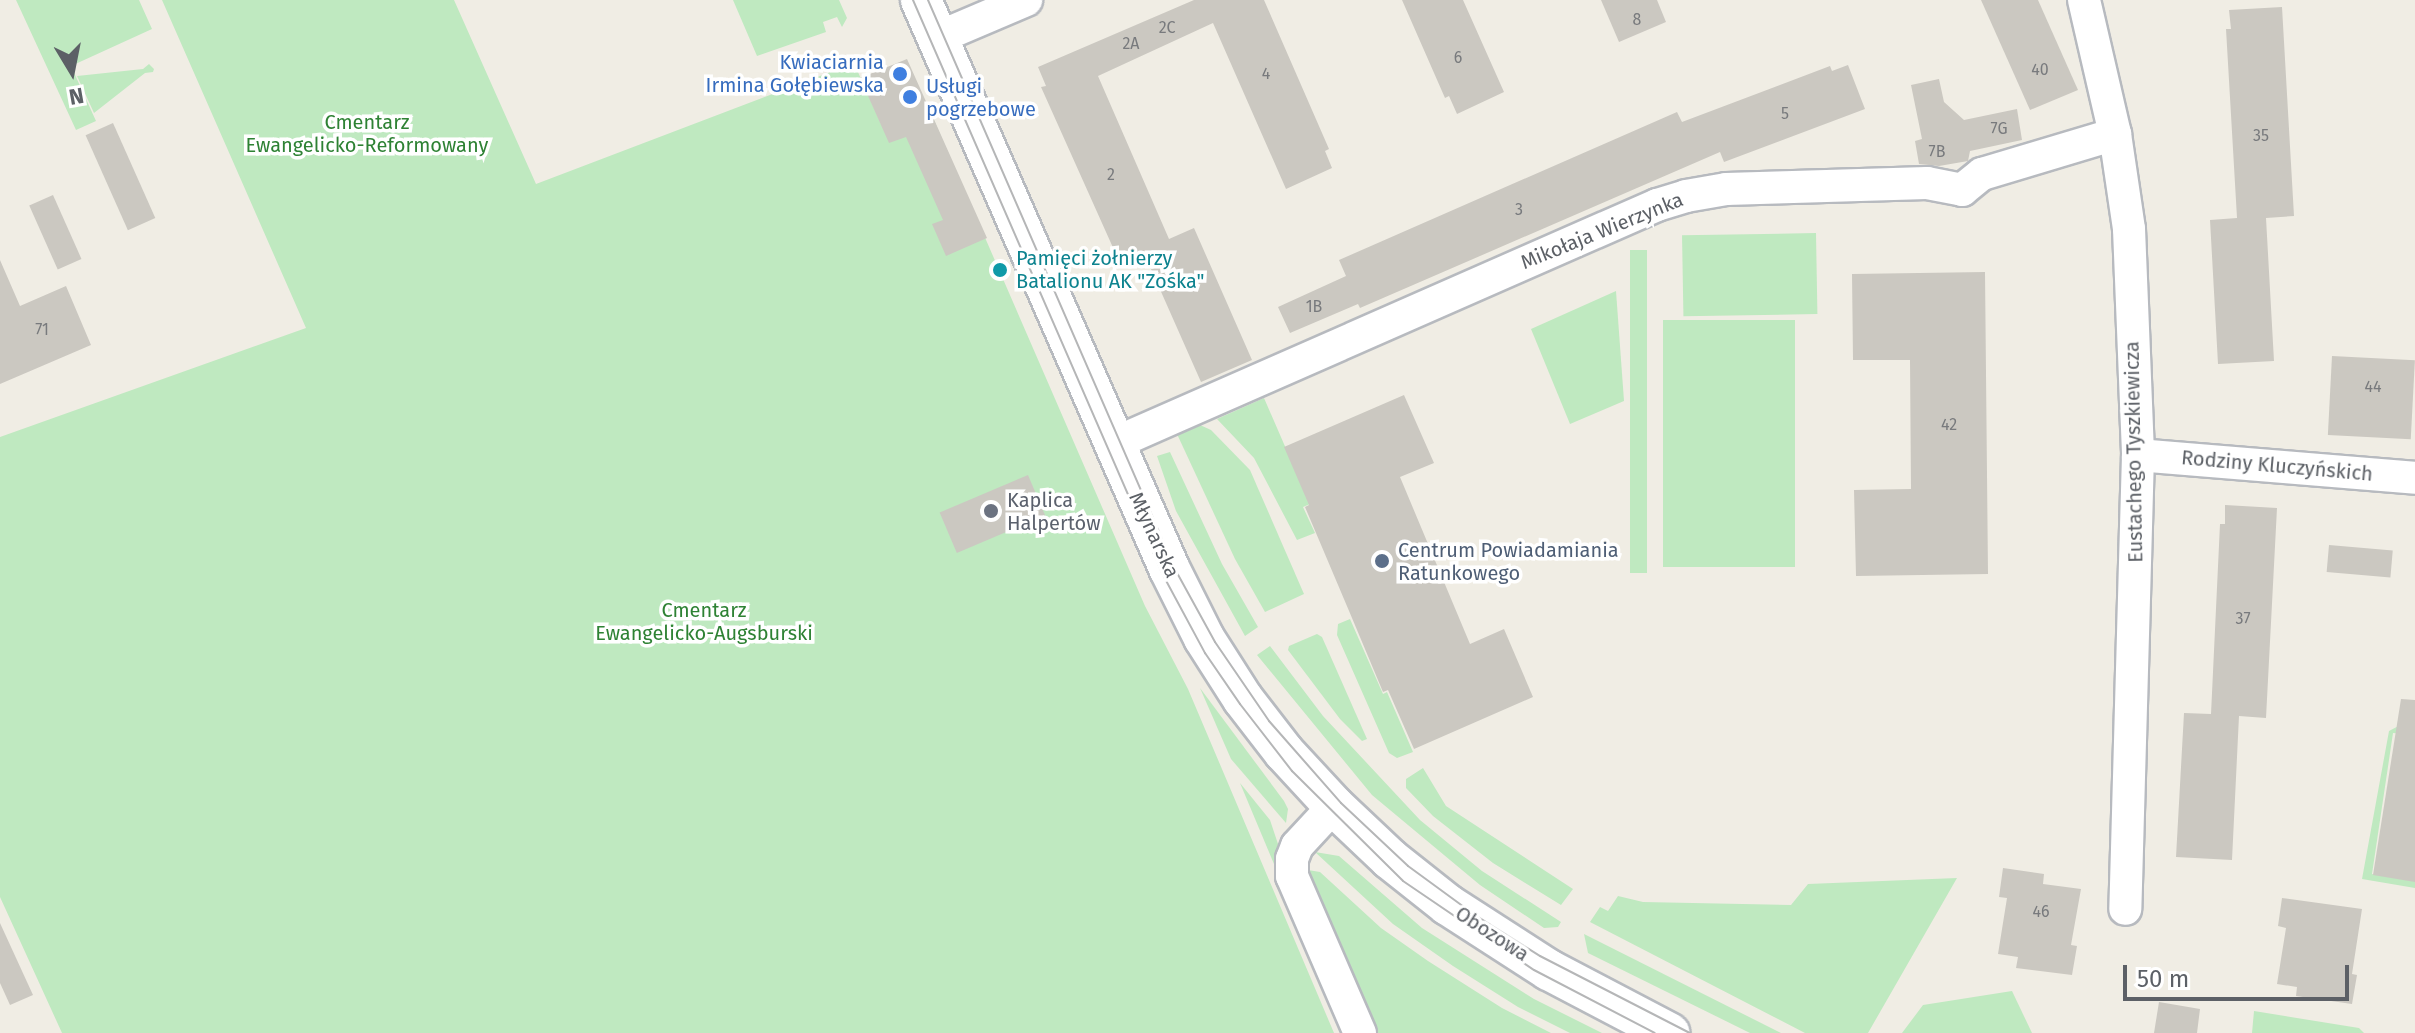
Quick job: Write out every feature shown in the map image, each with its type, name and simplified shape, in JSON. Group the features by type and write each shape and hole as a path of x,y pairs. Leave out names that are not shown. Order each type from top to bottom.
{"street":[{"name":"Młynarska","path":"921,0 1180,592 1215,657 1275,741 1334,806"},
{"path":"937,38 1026,0"},
{"name":"Eustachego Tyszkiewicza","path":"2084,0 2115,134 2129,229 2138,455 2125,909"},
{"name":"Mikołaja Wierzynka","path":"1113,444 1628,217 1686,196 1726,189 1927,183 1962,190 1982,174 2115,134"},
{"name":"Rodziny Kluczyńskich","path":"2138,455 2415,478"},
{"path":"1334,806 1297,846 1292,859 1292,876 1360,1033"},
{"name":"Obozowa","path":"1334,806 1390,859 1506,945 1669,1033"}],"green space":[{"path":"16,0 139,0 152,29 71,66 96,121 76,130"},
{"name":"Cmentarz Ewangelicko-Augsburski","path":"162,0 454,0 536,184 854,63 881,124 927,104 1145,606 1188,689 1334,1033 62,1033 0,897 0,437 306,328"},
{"path":"733,0 839,0 847,18 842,27 837,17 823,22 826,32 757,56"},
{"path":"149,64 153,72 145,73 94,113 77,76 143,69"},
{"path":"1816,233 1817,314 1683,316 1682,235"},
{"path":"1630,250 1647,250 1647,573 1630,573"},
{"path":"1616,291 1624,401 1570,424 1531,329"},
{"path":"1663,320 1795,320 1795,567 1663,567"},
{"path":"1264,398 1310,504 1303,507 1315,533 1297,540 1254,458 1217,419"},
{"path":"1200,425 1211,430 1250,470 1304,594 1265,612 1235,559 1177,434"},
{"path":"1170,452 1222,564 1258,627 1245,636 1176,511 1157,456"},
{"path":"1350,619 1413,752 1397,758 1389,753 1337,635 1338,624"},
{"path":"1317,634 1322,637 1367,739 1362,741 1340,719 1288,650 1289,646"},
{"path":"1270,646 1323,716 1420,820 1482,871 1561,922 1558,927 1544,928 1480,885 1372,795 1257,655"},
{"path":"1200,688 1284,801 1288,809 1286,823 1231,759"},
{"path":"2410,720 2415,735 2393,733 2372,874 2415,881 2415,888 2362,879 2389,731"},
{"path":"1423,768 1446,806 1573,889 1561,905 1493,863 1433,816 1406,788 1406,779"},
{"path":"1240,783 1270,820 1278,844 1274,864"},
{"path":"1315,852 1339,856 1422,928 1534,999 1602,1033 1570,1033 1518,1007 1393,924"},
{"path":"1308,870 1320,872 1381,928 1428,961 1502,1008 1551,1033 1376,1033"},
{"path":"1957,878 1868,1033 1805,1033 1590,922 1600,907 1608,911 1618,896 1643,902 1791,905 1808,884"},
{"path":"1584,934 1781,1033 1750,1033 1588,953"},
{"path":"2012,991 2032,1033 1902,1033 1923,1005"},
{"path":"2254,1011 2359,1028 2364,1033 2252,1033"}],"building":[{"path":"1194,0 1264,0 1329,149 1325,151 1332,168 1286,189 1213,23 1098,76 1169,239 1194,228 1252,360 1201,382 1143,251 1119,261 1041,87 1046,86 1038,67"},
{"path":"1402,0 1463,0 1504,92 1457,114 1449,96 1445,98"},
{"path":"1601,0 1657,0 1666,22 1619,42"},
{"path":"1981,0 2038,0 2078,90 2030,110"},
{"path":"2282,7 2294,216 2266,218 2274,361 2218,364 2210,220 2237,218 2226,29 2231,29 2229,10"},
{"path":"907,59 987,238 946,256 932,224 943,220 906,137 889,143 860,78"},
{"path":"1848,65 1865,109 1724,162 1720,152 1360,308 1358,304 1290,333 1278,307 1346,276 1339,260 1677,112 1682,122 1830,66 1832,71"},
{"path":"1939,79 1944,102 1964,120 2017,109 2022,140 1970,151 1968,161 1939,166 1919,164 1915,141 1922,139 1911,85"},
{"path":"113,123 155,218 128,230 86,135"},
{"path":"53,195 81,259 58,270 29,206"},
{"path":"0,260 20,306 66,286 91,345 0,384"},
{"path":"1985,272 1988,574 1856,576 1854,490 1911,489 1910,360 1853,360 1852,274"},
{"path":"2332,356 2415,360 2411,439 2328,435"},
{"name":"Centrum Powiadamiania Ratunkowego","path":"1404,395 1434,463 1400,477 1470,644 1504,629 1533,697 1414,749 1388,690 1383,692 1305,507 1309,505 1284,447"},
{"name":"Kaplica Halpertów","path":"1028,475 1045,516 957,553 940,513"},
{"path":"2225,505 2277,508 2266,718 2239,716 2232,860 2176,857 2184,713 2211,714 2220,524 2225,524"},
{"path":"2329,545 2393,551 2390,577 2327,572"},
{"path":"2401,699 2415,700 2415,882 2373,875"},
{"path":"2003,868 2044,874 2043,884 2081,889 2071,945 2077,946 2072,975 2016,968 2018,957 1998,954 2007,898 1999,897"},
{"path":"2282,898 2362,909 2352,974 2357,975 2352,1004 2296,996 2297,987 2277,984 2286,928 2278,926"},
{"path":"0,923 33,995 10,1005 0,983"},
{"path":"2159,1002 2200,1009 2197,1033 2154,1033"}],"tram line":[{"path":"913,0 1163,575 1205,653 1240,704 1292,771 1403,881 1534,970 1655,1033"},
{"path":"928,0 1176,571 1215,642 1269,721 1341,803 1408,866 1475,915 1540,956 1690,1033"}],"place":[{"name":"Kwiaciarnia Irmina Gołębiewska","path":"900,74"},
{"name":"Usługi pogrzebowe","path":"910,97"},
{"name":"Pamięci żołnierzy Batalionu AK \"Zośka\"","path":"1000,270"},
{"name":"Kaplica Halpertów","path":"991,511"},
{"name":"Centrum Powiadamiania Ratunkowego","path":"1382,561"}],"park label":[{"name":"Cmentarz Ewangelicko-Reformowany","path":"367,134"}]}
